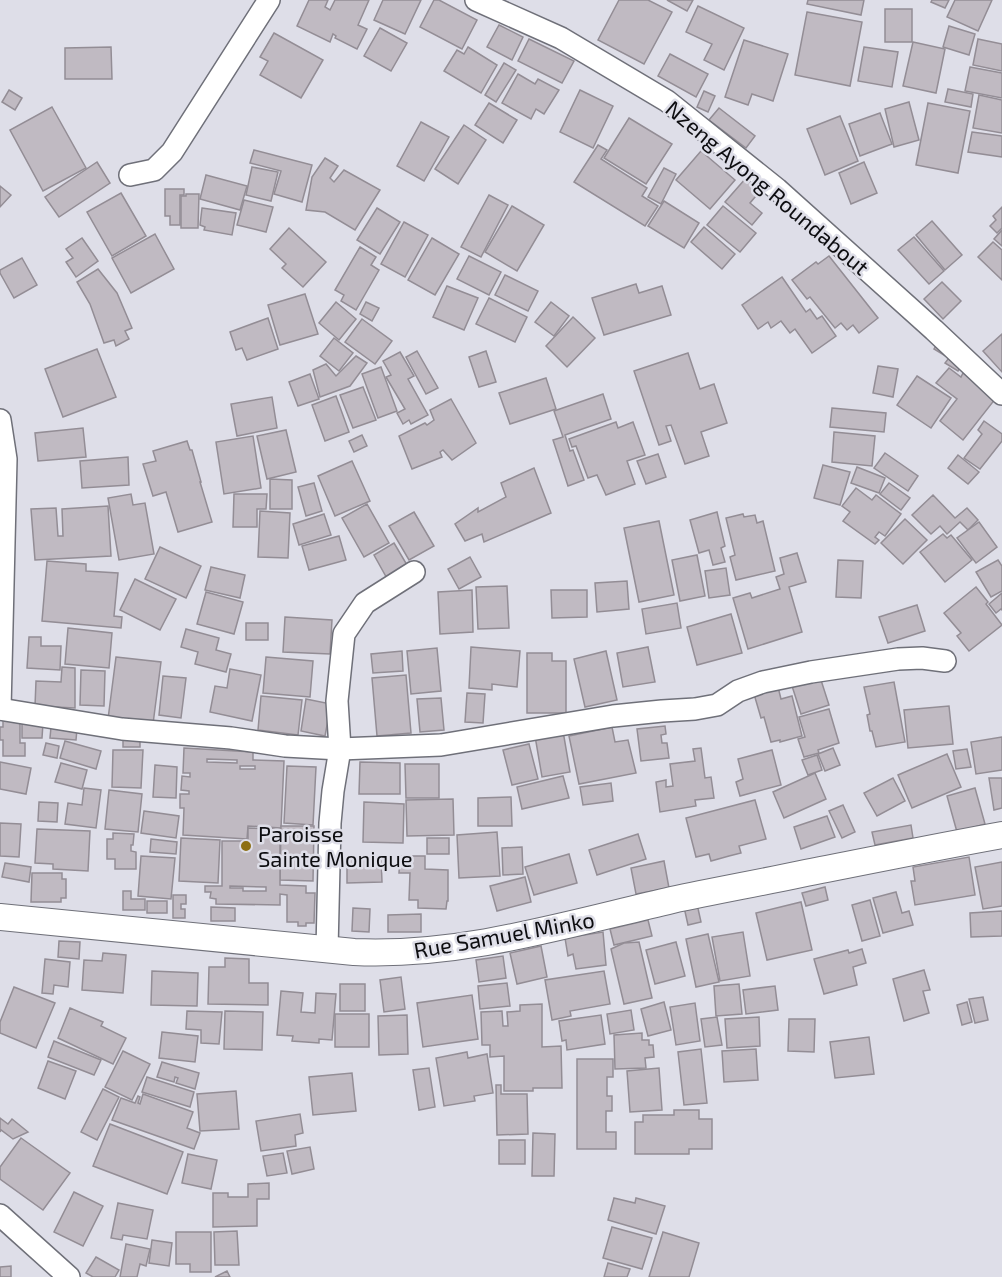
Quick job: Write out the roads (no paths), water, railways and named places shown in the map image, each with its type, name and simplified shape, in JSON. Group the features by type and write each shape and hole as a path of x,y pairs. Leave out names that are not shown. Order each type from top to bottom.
{"street":[{"path":"130,175 154,170 172,152 269,0"},
{"name":"Nzeng Ayong Roundabout","path":"476,0 561,38 667,101 777,189 1002,394"},
{"path":"0,420 6,459 0,709 122,729 231,738 285,746 340,749 441,745 613,716 717,705 738,691 763,682 811,672 898,659 922,658 945,661"},
{"path":"327,949 330,823 340,749 337,701 344,634 365,603 414,572"},
{"name":"Rue Samuel Minko","path":"0,917 362,953 405,953 534,933 736,887 1002,835"},
{"path":"0,1215 69,1277"}],"place":[{"name":"Paroisse Sainte Monique","path":"246,846"}]}
